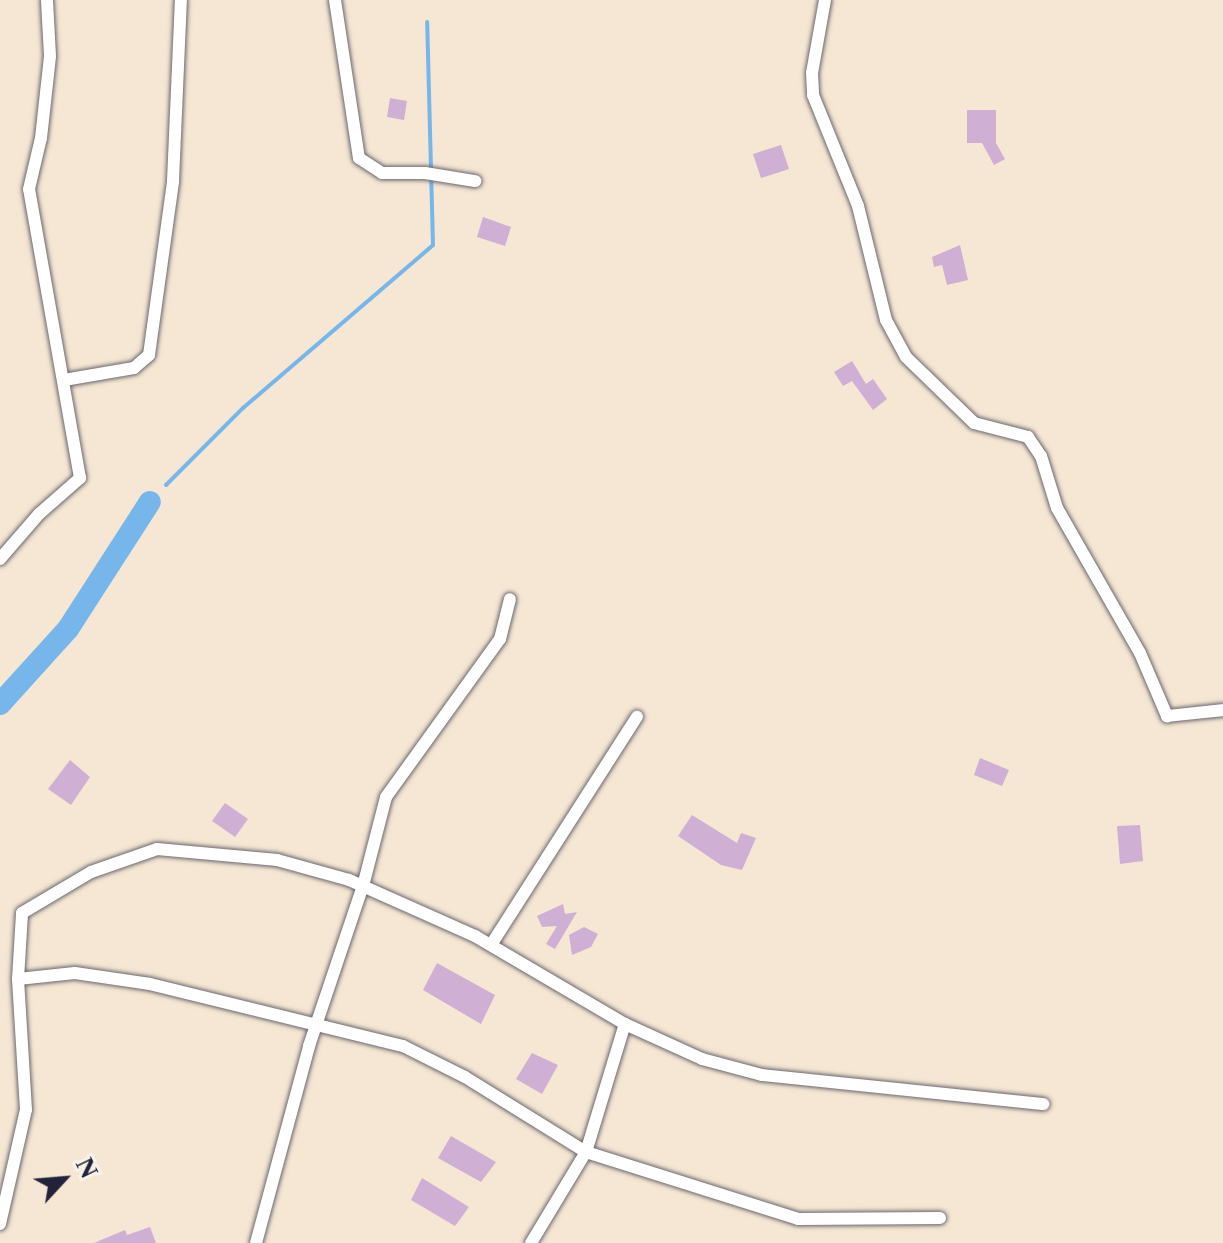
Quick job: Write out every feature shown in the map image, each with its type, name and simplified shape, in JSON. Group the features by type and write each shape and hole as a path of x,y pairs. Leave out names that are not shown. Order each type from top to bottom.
{"street":[{"path":"0,559 39,514 80,478 29,189 41,138 50,56 47,0"},
{"path":"64,380 134,368 149,355 173,181 181,0"},
{"path":"335,0 359,158 382,173 430,174 475,181"},
{"path":"825,0 812,73 813,95 858,206 886,320 906,357 974,423 1005,427 1028,437 1035,446 1057,508 1140,653 1167,716 1223,710"},
{"path":"256,1243 317,1023 363,886 386,797 500,639 510,599"},
{"path":"491,945 637,717"},
{"path":"0,1224 26,1110 18,979 22,913 91,872 157,849 277,860 363,886 491,945 625,1024 702,1059 762,1075 1044,1104"},
{"path":"18,979 75,973 120,980 317,1023 403,1046 465,1077 586,1152 798,1219 940,1218"},
{"path":"531,1243 586,1152 625,1024"}],"building":[{"path":"390,98 407,101 404,120 387,117"},
{"path":"967,110 996,110 996,143 1005,159 994,165 982,143 967,143"},
{"path":"781,145 789,169 761,178 753,154"},
{"path":"483,217 511,227 505,246 477,237"},
{"path":"960,245 968,280 947,285 942,265 934,267 932,257"},
{"path":"852,361 866,384 873,379 887,399 873,410 852,381 843,386 834,372"},
{"path":"980,758 1009,770 1002,786 974,775"},
{"path":"70,760 90,777 71,805 48,789"},
{"path":"225,803 248,819 235,837 212,821"},
{"path":"692,815 737,843 741,833 756,838 742,870 721,865 678,836"},
{"path":"1140,825 1143,861 1120,864 1117,826"},
{"path":"563,904 565,914 577,912 555,949 546,944 557,926 542,927 537,916"},
{"path":"584,927 598,934 591,947 572,955 569,935"},
{"path":"437,963 495,995 481,1024 423,990"},
{"path":"532,1053 558,1065 542,1094 516,1079"},
{"path":"451,1136 496,1162 481,1182 438,1158"},
{"path":"422,1178 469,1207 455,1226 411,1200"},
{"path":"150,1227 156,1243 94,1243 125,1230 127,1235"}],"waterway":[{"path":"166,485 243,408 433,245 427,22"},
{"path":"0,704 68,629 150,502"}]}
